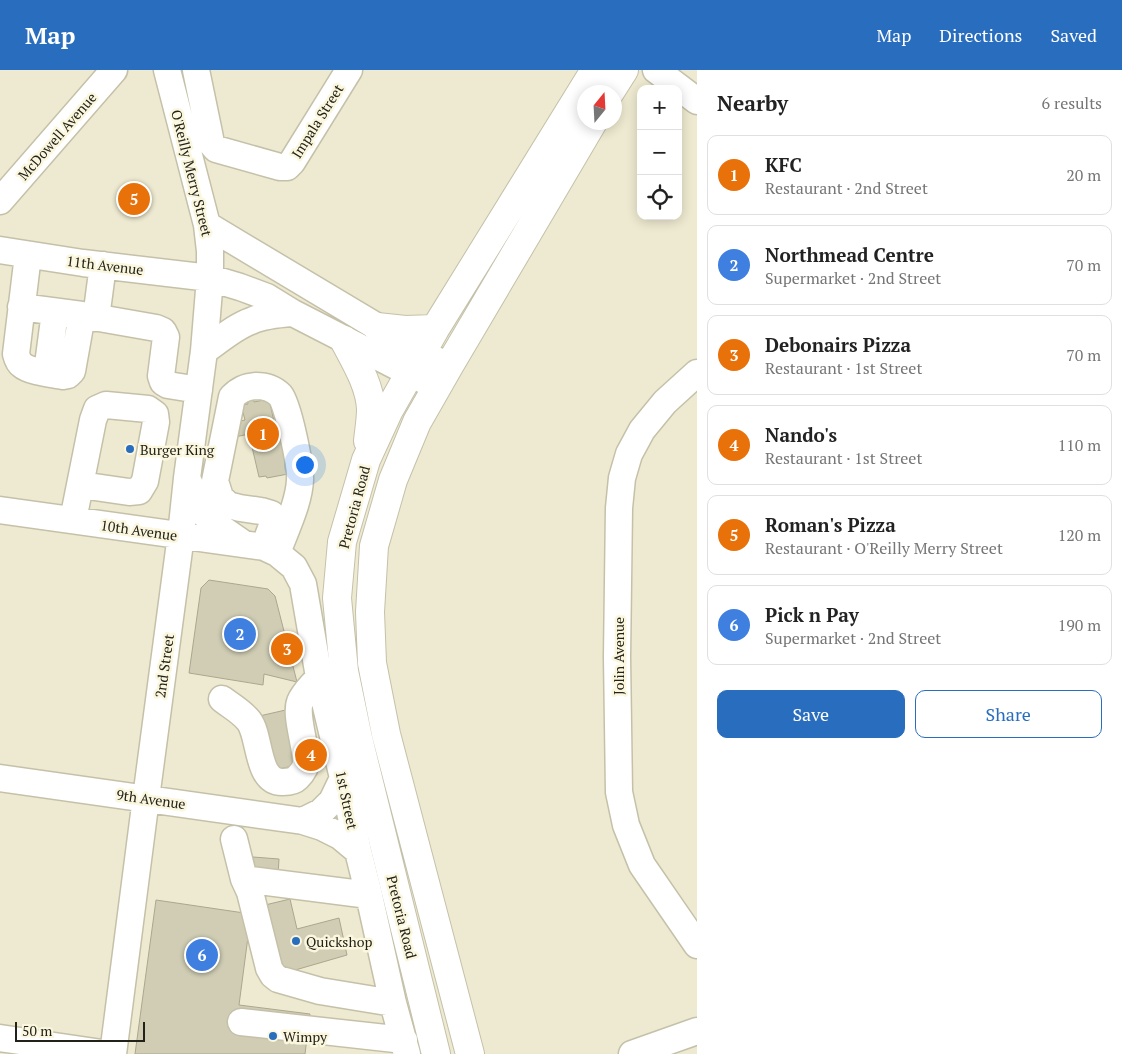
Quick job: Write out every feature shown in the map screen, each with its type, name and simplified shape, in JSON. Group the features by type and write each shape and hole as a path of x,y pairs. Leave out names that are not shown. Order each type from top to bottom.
{"main road":[{"name":"Pretoria Road","path":"436,1054 360,748 344,671 337,598 342,542 366,460 389,410 435,329 595,70"},
{"path":"614,85 624,70"},
{"path":"470,1054 386,734 372,663 370,612 374,546 393,480 417,422 588,130"},
{"path":"377,327 405,330 435,329"},
{"path":"344,340 367,387 371,408 366,460"}],"street":[{"name":"McDowell Avenue","path":"0,201 114,70"},
{"name":"O'Reilly Merry Street","path":"167,70 207,225 210,251 210,278"},
{"name":"Impala Street","path":"196,70 208,133 211,143 216,149 280,167 287,167 292,162 349,70"},
{"path":"656,70 697,101"},
{"path":"207,225 377,327 416,363 443,377"},
{"name":"11th Avenue","path":"0,250 93,264 210,278 240,286 267,298 344,340 416,363"},
{"path":"28,255 16,354 23,366 63,376 68,375 72,371 89,316 93,264 186,258 210,251"},
{"name":"2nd Street","path":"114,1054 181,535 186,478 204,351 210,278"},
{"path":"21,307 89,316 156,328 163,331 166,336 161,376 163,382 168,385 199,390"},
{"path":"47,372 55,312"},
{"path":"204,351 233,330 251,321 273,315 294,313"},
{"name":"Jolin Avenue","path":"697,374 665,402 642,430 629,454 622,478 619,508 617,657 619,792 626,825 642,865 697,945"},
{"path":"260,386 270,388 281,396 286,406 301,478 299,494 262,548 273,523 272,514 228,505 220,497 215,481 232,397 239,390 260,386"},
{"name":"1st Street","path":"186,478 202,512 214,524 262,548 294,567 303,584 319,677 405,1047"},
{"path":"73,520 80,485"},
{"name":"10th Avenue","path":"0,510 262,548"},
{"path":"222,699 250,722 264,770 270,778 277,782 287,782 296,779 306,766 306,754 298,711 300,702 319,677"},
{"name":"9th Avenue","path":"0,778 303,821 322,827 340,836 358,851"},
{"path":"303,821 321,812 332,801 342,778"},
{"path":"206,807 226,827 234,840 244,879 250,892 268,968 272,975 278,979 320,992 394,1003"},
{"path":"234,840 250,821 259,815"},
{"path":"244,879 369,895"},
{"path":"241,1022 405,1047"},
{"path":"632,1054 697,1031"},
{"path":"1,1044 109,1054"}],"building":[{"path":"251,391 254,402 269,399 277,435 287,433 289,440 281,442 288,474 267,478 266,476 259,477 249,434 235,437 232,423 245,420 241,405 248,404 245,392"},
{"path":"209,580 268,589 275,596 297,682 264,674 263,685 189,673 201,588"},
{"path":"290,709 302,764 270,771 255,717"},
{"path":"253,857 279,859 278,875 252,874"},
{"path":"290,899 297,929 339,918 347,955 278,975 261,906"},
{"path":"156,900 251,914 239,1005 310,1014 305,1054 135,1054"}],"place":[{"name":"Roman's Pizza","path":"134,199"},
{"name":"KFC","path":"263,434"},
{"name":"Burger King","path":"130,449"},
{"name":"Northmead Centre","path":"240,634"},
{"name":"Debonairs Pizza","path":"287,649"},
{"name":"Nando's","path":"311,755"},
{"name":"Quickshop","path":"296,941"},
{"name":"Pick n Pay","path":"202,955"},
{"name":"Wimpy","path":"273,1036"}]}
